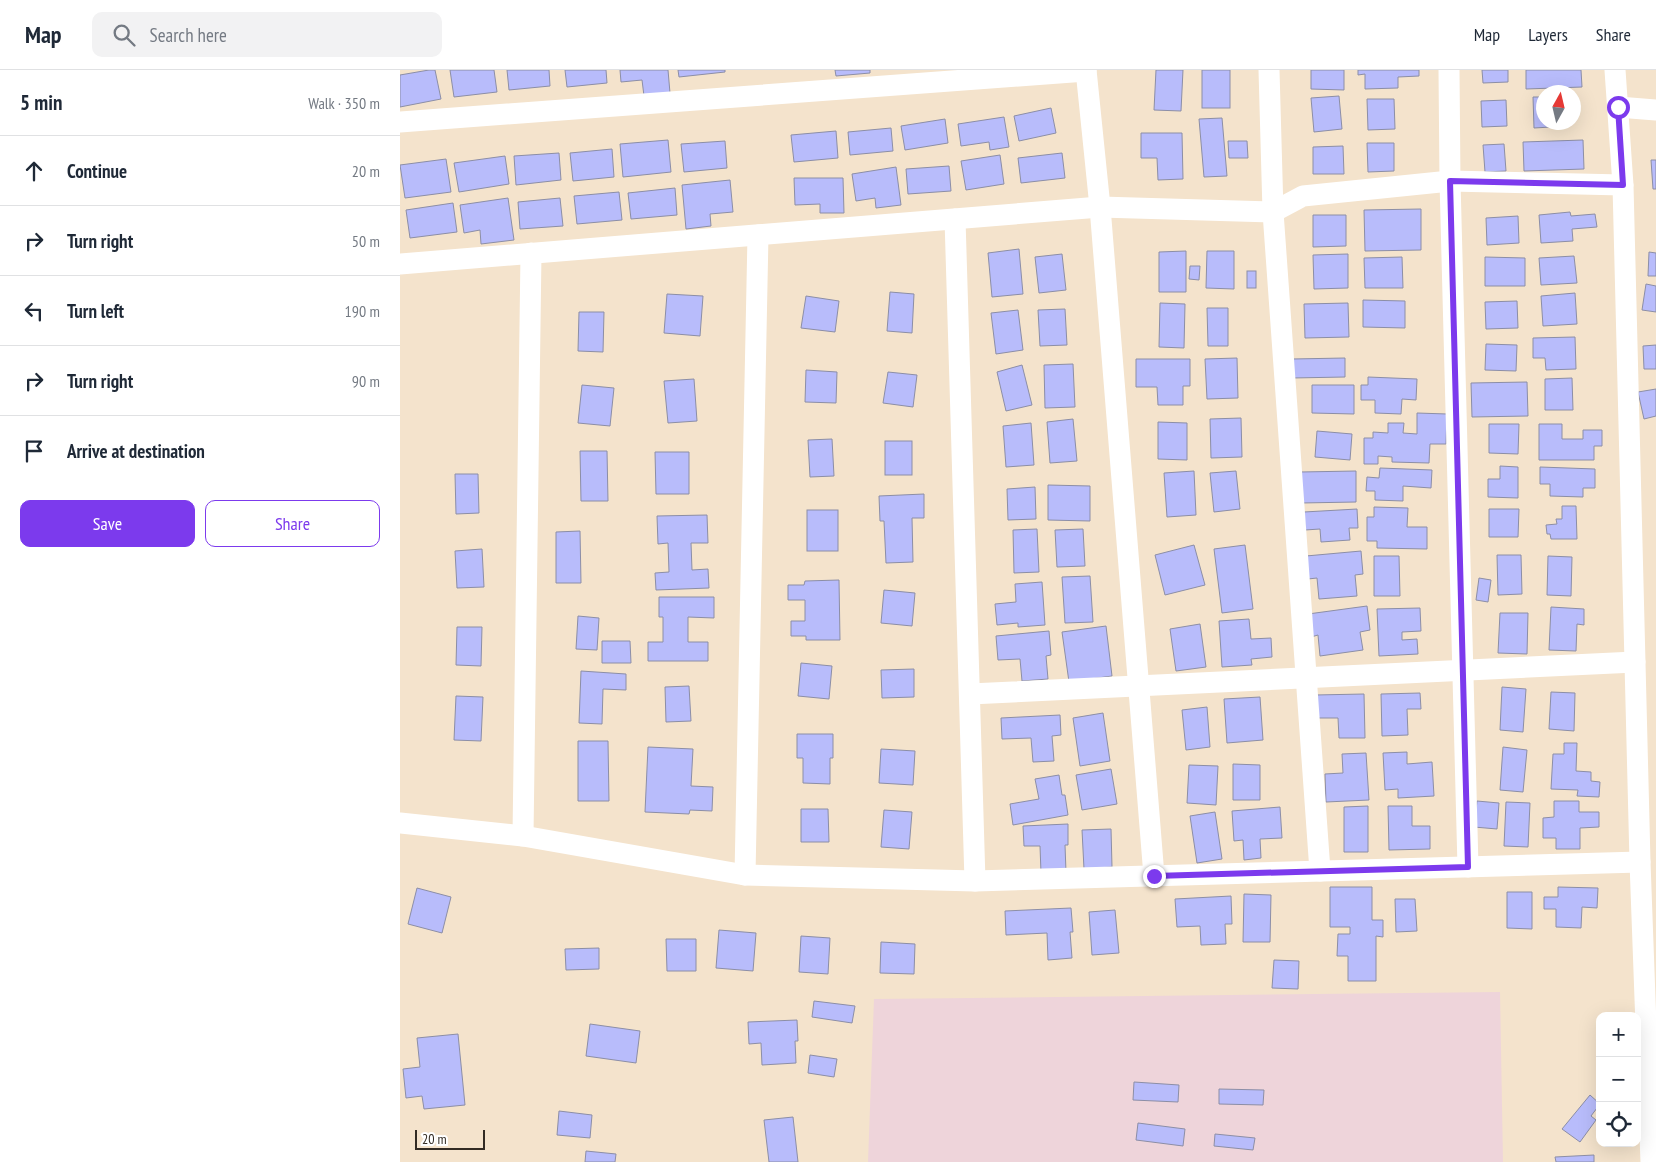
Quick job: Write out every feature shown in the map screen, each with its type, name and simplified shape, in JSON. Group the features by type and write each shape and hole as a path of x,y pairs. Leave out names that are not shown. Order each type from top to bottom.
{"street":[{"path":"400,122 1086,70 1100,207 1154,876"},
{"path":"1269,70 1273,212 1320,871"},
{"path":"1449,70 1450,181 1468,867"},
{"path":"1615,70 1623,185 1640,862 1651,1054 1650,1162"},
{"path":"1618,107 1656,110"},
{"path":"400,264 1100,207 1273,212 1303,196 1450,181 1623,185"},
{"path":"955,219 975,881"},
{"path":"746,875 758,235"},
{"path":"523,836 531,253"},
{"path":"970,694 1635,662"},
{"path":"400,823 523,836 746,875 975,881 1640,862"}],"shaded area":[{"path":"1500,992 1503,1162 868,1162 874,999"}],"building":[{"path":"435,70 441,99 400,107 400,75"},
{"path":"450,70 494,70 497,92 454,97"},
{"path":"507,70 549,70 550,86 509,90"},
{"path":"565,70 606,70 607,83 567,87"},
{"path":"620,70 668,70 670,93 644,96 642,80 621,82"},
{"path":"678,70 725,70 725,72 679,77"},
{"path":"835,70 870,70 870,73 836,76"},
{"path":"1156,70 1183,70 1181,111 1154,110"},
{"path":"1202,70 1230,70 1230,108 1202,108"},
{"path":"1311,70 1344,70 1344,90 1311,89"},
{"path":"1358,70 1419,70 1419,76 1398,77 1398,88 1365,89 1365,74 1358,75"},
{"path":"1482,70 1508,70 1508,82 1483,83"},
{"path":"1526,70 1581,70 1582,87 1581,85 1536,85 1536,89 1526,89"},
{"path":"1339,96 1342,129 1314,132 1311,98"},
{"path":"1533,97 1536,97 1536,128 1534,128"},
{"path":"1367,99 1394,99 1395,129 1368,130"},
{"path":"1506,100 1507,126 1482,127 1481,101"},
{"path":"1051,108 1056,133 1019,141 1014,116"},
{"path":"1004,117 1009,147 990,150 989,142 961,146 958,124"},
{"path":"1222,118 1227,176 1204,177 1199,119"},
{"path":"945,119 948,143 905,150 901,126"},
{"path":"891,128 893,151 850,155 848,132"},
{"path":"836,131 838,158 794,162 791,135"},
{"path":"1141,133 1182,133 1183,179 1158,180 1157,158 1141,158"},
{"path":"668,140 671,172 623,177 620,144"},
{"path":"1583,140 1584,169 1524,171 1523,142"},
{"path":"725,141 727,168 684,172 681,144"},
{"path":"1228,141 1247,141 1248,158 1229,158"},
{"path":"1367,143 1394,143 1394,171 1368,172"},
{"path":"1504,144 1506,171 1485,172 1483,145"},
{"path":"1343,146 1344,174 1313,174 1313,147"},
{"path":"612,149 614,177 573,181 570,153"},
{"path":"559,153 561,180 516,185 514,156"},
{"path":"1062,153 1065,178 1021,183 1018,158"},
{"path":"1000,155 1004,184 966,190 961,161"},
{"path":"505,156 509,184 459,192 454,163"},
{"path":"446,159 451,192 405,198 400,165"},
{"path":"1651,160 1656,160 1656,189 1653,189"},
{"path":"949,166 951,191 908,194 906,169"},
{"path":"896,167 901,205 876,208 875,198 856,201 852,174"},
{"path":"794,178 843,178 844,213 820,213 820,204 795,205"},
{"path":"730,180 733,212 710,214 711,226 686,229 682,185"},
{"path":"675,188 677,215 631,219 628,193"},
{"path":"619,192 622,220 577,224 574,196"},
{"path":"508,198 514,240 481,244 480,230 464,233 460,205"},
{"path":"560,198 563,226 520,229 518,202"},
{"path":"453,203 457,232 410,238 406,210"},
{"path":"1421,209 1421,250 1365,251 1364,210"},
{"path":"1570,212 1571,216 1595,214 1597,227 1572,229 1573,241 1541,243 1539,215"},
{"path":"1313,215 1346,215 1346,246 1313,247"},
{"path":"1518,216 1519,243 1487,245 1486,218"},
{"path":"1019,249 1023,294 992,297 988,253"},
{"path":"1186,251 1186,292 1159,292 1159,252"},
{"path":"1207,251 1234,251 1234,289 1206,288"},
{"path":"1649,252 1656,253 1656,276 1648,276"},
{"path":"1062,254 1066,290 1039,293 1035,257"},
{"path":"1348,254 1348,288 1314,289 1313,255"},
{"path":"1574,256 1577,283 1541,285 1539,258"},
{"path":"1402,257 1403,288 1365,288 1364,258"},
{"path":"1485,257 1525,258 1525,286 1485,286"},
{"path":"1190,266 1200,266 1199,280 1189,279"},
{"path":"1247,271 1256,271 1256,288 1247,288"},
{"path":"1646,284 1656,286 1656,312 1642,310"},
{"path":"890,292 914,294 912,333 887,331"},
{"path":"1575,293 1577,324 1543,326 1541,296"},
{"path":"667,294 703,296 700,336 664,333"},
{"path":"806,296 839,301 835,332 801,328"},
{"path":"1363,300 1405,301 1405,328 1363,327"},
{"path":"1517,301 1518,328 1486,329 1485,302"},
{"path":"1160,303 1185,304 1184,348 1159,347"},
{"path":"1348,303 1349,337 1305,338 1304,304"},
{"path":"1207,308 1228,308 1228,346 1208,346"},
{"path":"1065,309 1067,345 1040,346 1038,310"},
{"path":"1018,310 1023,350 996,354 991,313"},
{"path":"579,312 604,312 603,352 578,351"},
{"path":"1575,337 1576,369 1546,370 1545,358 1533,358 1533,338"},
{"path":"1486,344 1517,345 1516,371 1485,370"},
{"path":"1656,345 1656,369 1644,369 1643,346"},
{"path":"1237,358 1238,398 1207,399 1205,359"},
{"path":"1345,358 1345,377 1292,378 1292,359"},
{"path":"1136,359 1190,359 1190,386 1183,386 1183,405 1158,405 1157,387 1136,387"},
{"path":"1073,364 1075,407 1045,408 1044,365"},
{"path":"1022,365 1032,405 1006,411 997,372"},
{"path":"806,370 837,372 836,403 805,402"},
{"path":"888,372 917,375 913,407 883,403"},
{"path":"1368,377 1417,379 1416,400 1402,399 1401,414 1375,413 1375,400 1361,400 1361,385 1368,385"},
{"path":"1572,378 1573,410 1545,410 1545,379"},
{"path":"694,379 697,421 668,423 664,381"},
{"path":"1527,382 1528,416 1472,417 1471,383"},
{"path":"582,385 614,388 610,426 578,423"},
{"path":"1312,385 1354,385 1354,414 1312,413"},
{"path":"1656,389 1656,416 1644,419 1638,392"},
{"path":"1417,413 1447,414 1446,444 1430,444 1429,463 1392,462 1392,457 1378,456 1378,464 1364,464 1364,438 1373,438 1373,432 1388,433 1388,423 1404,423 1403,433 1417,434"},
{"path":"1241,418 1242,457 1211,458 1210,419"},
{"path":"1073,419 1077,461 1050,463 1047,422"},
{"path":"1158,422 1187,423 1187,460 1158,459"},
{"path":"1031,423 1034,465 1006,467 1003,426"},
{"path":"1489,424 1519,424 1518,454 1489,453"},
{"path":"1539,424 1562,424 1562,439 1583,439 1583,430 1602,430 1602,446 1594,446 1594,460 1539,460"},
{"path":"1317,431 1352,434 1350,460 1315,457"},
{"path":"832,439 834,476 810,477 808,440"},
{"path":"885,441 912,441 912,475 885,475"},
{"path":"580,451 607,451 608,501 581,501"},
{"path":"655,452 689,452 689,494 656,494"},
{"path":"1500,466 1518,467 1518,498 1488,497 1488,479 1500,479"},
{"path":"1540,467 1595,469 1595,488 1583,488 1583,497 1550,496 1550,484 1540,484"},
{"path":"1380,468 1432,470 1431,488 1403,486 1403,501 1375,500 1375,491 1366,491 1367,477 1379,478"},
{"path":"1194,471 1196,515 1167,517 1164,473"},
{"path":"1236,471 1240,509 1214,512 1210,473"},
{"path":"1356,471 1356,502 1301,503 1300,472"},
{"path":"455,474 478,474 479,513 456,514"},
{"path":"1048,485 1090,486 1090,521 1048,520"},
{"path":"1035,487 1036,519 1008,520 1007,489"},
{"path":"924,494 924,518 912,518 913,562 886,563 884,521 880,521 879,496"},
{"path":"1562,506 1576,506 1577,539 1551,539 1550,534 1547,534 1546,525 1557,524 1556,519 1562,519"},
{"path":"1374,507 1408,508 1407,527 1427,527 1427,549 1377,548 1377,541 1367,541 1367,517 1374,517"},
{"path":"1357,509 1358,528 1349,528 1350,540 1321,542 1320,529 1305,530 1304,512"},
{"path":"1489,509 1519,509 1518,537 1489,537"},
{"path":"807,510 838,510 838,551 807,551"},
{"path":"707,515 708,543 691,543 692,570 708,569 709,588 656,590 655,573 669,572 668,543 658,544 657,516"},
{"path":"1037,529 1039,572 1014,573 1013,530"},
{"path":"1083,529 1085,566 1057,567 1055,530"},
{"path":"580,531 581,583 556,583 556,532"},
{"path":"1194,545 1205,585 1165,595 1155,555"},
{"path":"1245,545 1253,609 1222,613 1214,549"},
{"path":"482,549 484,587 457,588 455,551"},
{"path":"1361,551 1363,574 1355,575 1357,596 1319,599 1317,578 1308,579 1306,556"},
{"path":"1497,555 1521,555 1522,594 1498,595"},
{"path":"1374,556 1399,556 1400,596 1374,596"},
{"path":"1548,556 1572,557 1571,596 1547,595"},
{"path":"1090,576 1093,622 1065,623 1062,577"},
{"path":"1479,578 1491,580 1488,602 1476,600"},
{"path":"839,580 840,640 806,640 806,636 791,636 791,621 805,621 805,600 788,600 788,585 804,585 805,581"},
{"path":"1042,582 1045,625 1018,627 1018,623 997,625 995,604 1016,602 1015,584"},
{"path":"884,590 915,593 912,626 881,623"},
{"path":"659,597 714,597 714,618 688,617 688,642 708,642 708,661 648,661 648,642 663,642 663,617 659,617"},
{"path":"1367,606 1370,630 1360,632 1363,650 1320,656 1318,635 1311,637 1308,614"},
{"path":"1551,607 1584,609 1584,625 1577,624 1576,651 1549,650"},
{"path":"1420,608 1421,631 1402,632 1402,640 1417,639 1418,654 1379,656 1377,609"},
{"path":"1500,613 1528,613 1527,654 1498,653"},
{"path":"578,616 599,618 597,650 576,649"},
{"path":"1249,619 1251,639 1271,638 1272,657 1251,659 1252,665 1222,667 1219,621"},
{"path":"1200,624 1206,667 1176,671 1170,629"},
{"path":"1106,626 1112,676 1069,682 1062,632"},
{"path":"457,627 482,627 481,666 456,665"},
{"path":"1049,631 1051,655 1046,656 1048,679 1022,681 1020,659 998,660 996,636"},
{"path":"602,641 630,641 631,663 602,663"},
{"path":"801,663 832,666 829,699 798,696"},
{"path":"914,669 914,697 882,698 881,670"},
{"path":"581,671 626,674 626,690 603,689 602,724 579,723"},
{"path":"689,686 691,721 666,722 665,687"},
{"path":"1502,687 1526,689 1523,732 1500,730"},
{"path":"1551,692 1575,693 1574,731 1549,729"},
{"path":"1420,693 1421,709 1407,709 1408,735 1382,736 1381,694"},
{"path":"1364,694 1365,738 1339,738 1338,718 1315,718 1315,695"},
{"path":"456,696 483,697 481,741 454,740"},
{"path":"1260,697 1263,740 1227,743 1224,699"},
{"path":"1207,707 1210,747 1186,750 1182,710"},
{"path":"1103,713 1110,761 1080,766 1073,718"},
{"path":"1060,715 1061,735 1052,736 1054,761 1033,762 1031,738 1002,739 1001,718"},
{"path":"797,734 833,734 833,758 830,758 830,784 803,783 803,758 797,758"},
{"path":"578,741 608,741 609,801 578,801"},
{"path":"1564,743 1577,743 1576,771 1591,772 1591,781 1600,782 1599,797 1577,796 1578,790 1551,789 1553,754 1564,754"},
{"path":"648,747 693,749 691,786 713,787 712,811 690,810 689,814 645,812"},
{"path":"1503,747 1527,750 1523,792 1500,790"},
{"path":"881,749 915,751 913,785 879,783"},
{"path":"1407,752 1407,764 1432,762 1434,796 1398,798 1398,789 1385,790 1383,753"},
{"path":"1366,753 1369,800 1326,802 1325,774 1343,773 1342,754"},
{"path":"1233,764 1260,765 1260,800 1233,800"},
{"path":"1189,765 1218,766 1216,805 1187,803"},
{"path":"1111,769 1117,804 1082,810 1076,775"},
{"path":"1059,775 1068,815 1013,825 1010,804 1039,799 1035,779"},
{"path":"1477,801 1499,803 1497,829 1474,827"},
{"path":"1554,801 1579,801 1579,812 1599,812 1599,827 1580,828 1580,849 1556,849 1556,838 1543,838 1543,818 1554,817"},
{"path":"1506,802 1530,803 1528,847 1504,846"},
{"path":"1368,806 1368,852 1344,852 1344,807"},
{"path":"1388,806 1412,806 1412,826 1430,826 1430,849 1389,850"},
{"path":"1280,807 1282,838 1260,839 1261,858 1244,860 1243,840 1234,841 1232,811"},
{"path":"801,809 828,809 829,842 801,842"},
{"path":"884,810 912,812 909,849 881,847"},
{"path":"1215,812 1222,859 1197,863 1190,816"},
{"path":"1068,824 1068,845 1065,845 1066,872 1041,873 1040,846 1024,846 1023,826"},
{"path":"1111,829 1112,867 1084,869 1082,830"},
{"path":"1330,887 1372,887 1372,920 1383,920 1383,937 1376,936 1376,981 1348,981 1348,956 1337,956 1338,934 1350,934 1350,927 1330,927"},
{"path":"1558,887 1598,888 1597,908 1582,907 1581,928 1556,927 1556,909 1544,909 1544,897 1558,897"},
{"path":"417,888 451,897 442,933 408,924"},
{"path":"1507,892 1532,892 1532,929 1507,928"},
{"path":"1244,894 1271,895 1270,942 1243,942"},
{"path":"1231,896 1232,924 1225,924 1226,944 1201,945 1200,926 1177,927 1175,899"},
{"path":"1395,899 1415,899 1417,931 1396,932"},
{"path":"1071,908 1073,932 1070,932 1072,958 1048,960 1047,933 1006,935 1005,911"},
{"path":"1115,910 1119,953 1092,955 1089,912"},
{"path":"719,930 756,933 753,971 716,968"},
{"path":"801,936 830,938 828,974 799,972"},
{"path":"666,939 696,939 696,971 667,971"},
{"path":"881,942 915,944 914,974 880,973"},
{"path":"599,948 599,969 566,970 565,949"},
{"path":"1274,960 1299,961 1298,989 1272,988"},
{"path":"814,1001 855,1006 852,1023 812,1017"},
{"path":"797,1020 798,1041 795,1041 796,1063 762,1065 761,1043 749,1044 748,1022"},
{"path":"590,1024 640,1031 636,1063 586,1056"},
{"path":"458,1034 465,1105 424,1109 422,1096 406,1098 403,1069 420,1067 417,1038"},
{"path":"810,1055 837,1059 834,1077 808,1073"},
{"path":"1134,1082 1179,1085 1178,1102 1133,1100"},
{"path":"1219,1089 1264,1090 1263,1105 1219,1104"},
{"path":"1590,1095 1596,1100 1596,1109 1591,1116 1596,1120 1580,1142 1562,1129"},
{"path":"559,1111 592,1115 590,1138 557,1135"},
{"path":"793,1117 798,1162 769,1162 764,1120"},
{"path":"1138,1123 1185,1129 1183,1146 1136,1140"},
{"path":"1215,1134 1255,1138 1253,1150 1214,1146"},
{"path":"586,1151 616,1154 615,1162 585,1162"},
{"path":"1594,1155 1594,1162 1556,1162 1555,1157"}],"route":[{"path":"1154,876 1468,867 1450,181 1623,185 1618,107"}]}
